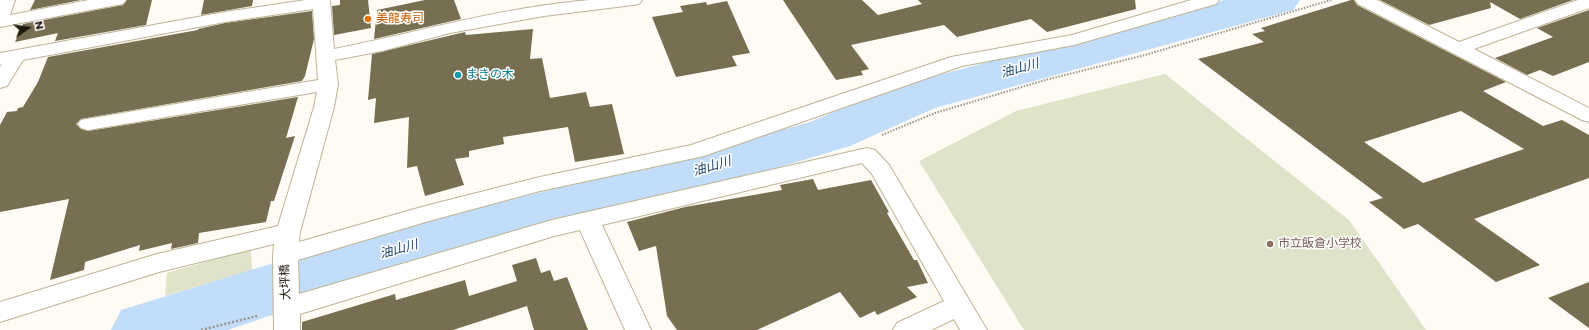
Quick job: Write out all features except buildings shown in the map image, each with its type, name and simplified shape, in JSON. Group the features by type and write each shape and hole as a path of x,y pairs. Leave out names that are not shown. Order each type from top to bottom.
{"street":[{"path":"0,18 6,0"},
{"path":"0,22 116,0"},
{"path":"326,56 456,27 544,11 633,0"},
{"path":"0,312 157,263 286,244 425,214 540,184 696,151 958,61 1074,40 1210,0"},
{"path":"1364,0 1589,116"},
{"path":"0,82 8,58 225,17 321,2"},
{"name":"大坪橋","path":"287,319 286,244 324,107 328,84 321,2"},
{"path":"1457,49 1589,2"},
{"path":"88,124 328,84"},
{"path":"287,319 552,228 867,155 881,170 974,330"},
{"path":"588,220 638,330"},
{"path":"906,330 960,305"}],"path":[{"path":"867,155 882,136 935,113 1046,80 1145,55 1331,0"},
{"path":"201,330 287,319"}],"green space":[{"path":"1165,74 1349,220 1426,330 1024,330 919,161 1016,111"},
{"path":"251,249 252,270 165,296 167,273"}],"waterway":[{"name":"油山川","path":"146,330 345,265 709,169 830,134 916,97 1277,0"}],"place":[{"name":"美龍寿司","path":"368,19"},
{"name":"まきの木","path":"458,75"},
{"name":"市立飯倉小学校","path":"1270,244"}]}
